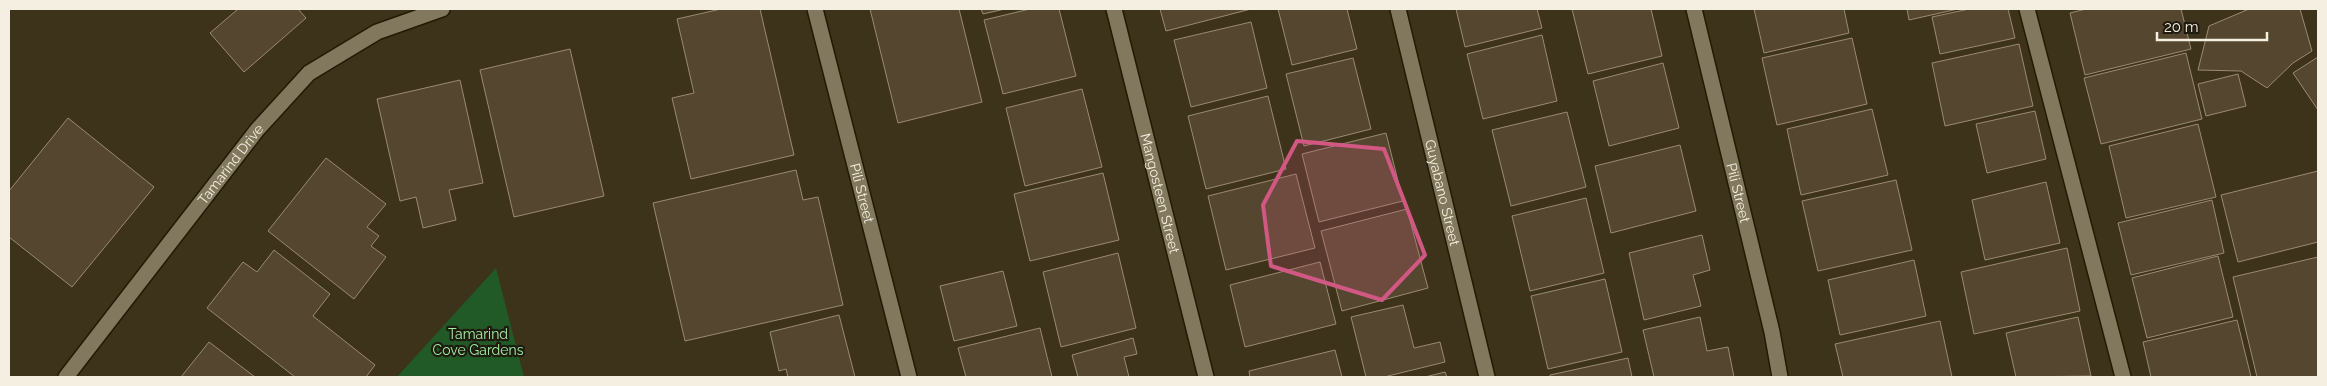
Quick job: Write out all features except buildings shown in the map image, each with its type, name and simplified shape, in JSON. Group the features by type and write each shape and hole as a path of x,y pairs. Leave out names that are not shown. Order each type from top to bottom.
{"street":[{"name":"Tamarind Drive","path":"66,377 257,130 309,73 377,32 442,9"},
{"name":"Pili Street","path":"815,9 909,377"},
{"name":"Mangosteen Street","path":"1114,9 1206,377"},
{"name":"Guyabano Street","path":"1398,9 1487,377"},
{"name":"Pili Street","path":"1694,9 1772,332 1780,377"},
{"path":"2027,9 2123,377"}],"highlighted area":[{"path":"1297,141 1384,149 1425,255 1382,300 1271,266 1263,205"}],"green space":[{"name":"Tamarind Cove Gardens","path":"496,268 524,377 397,377"}]}
